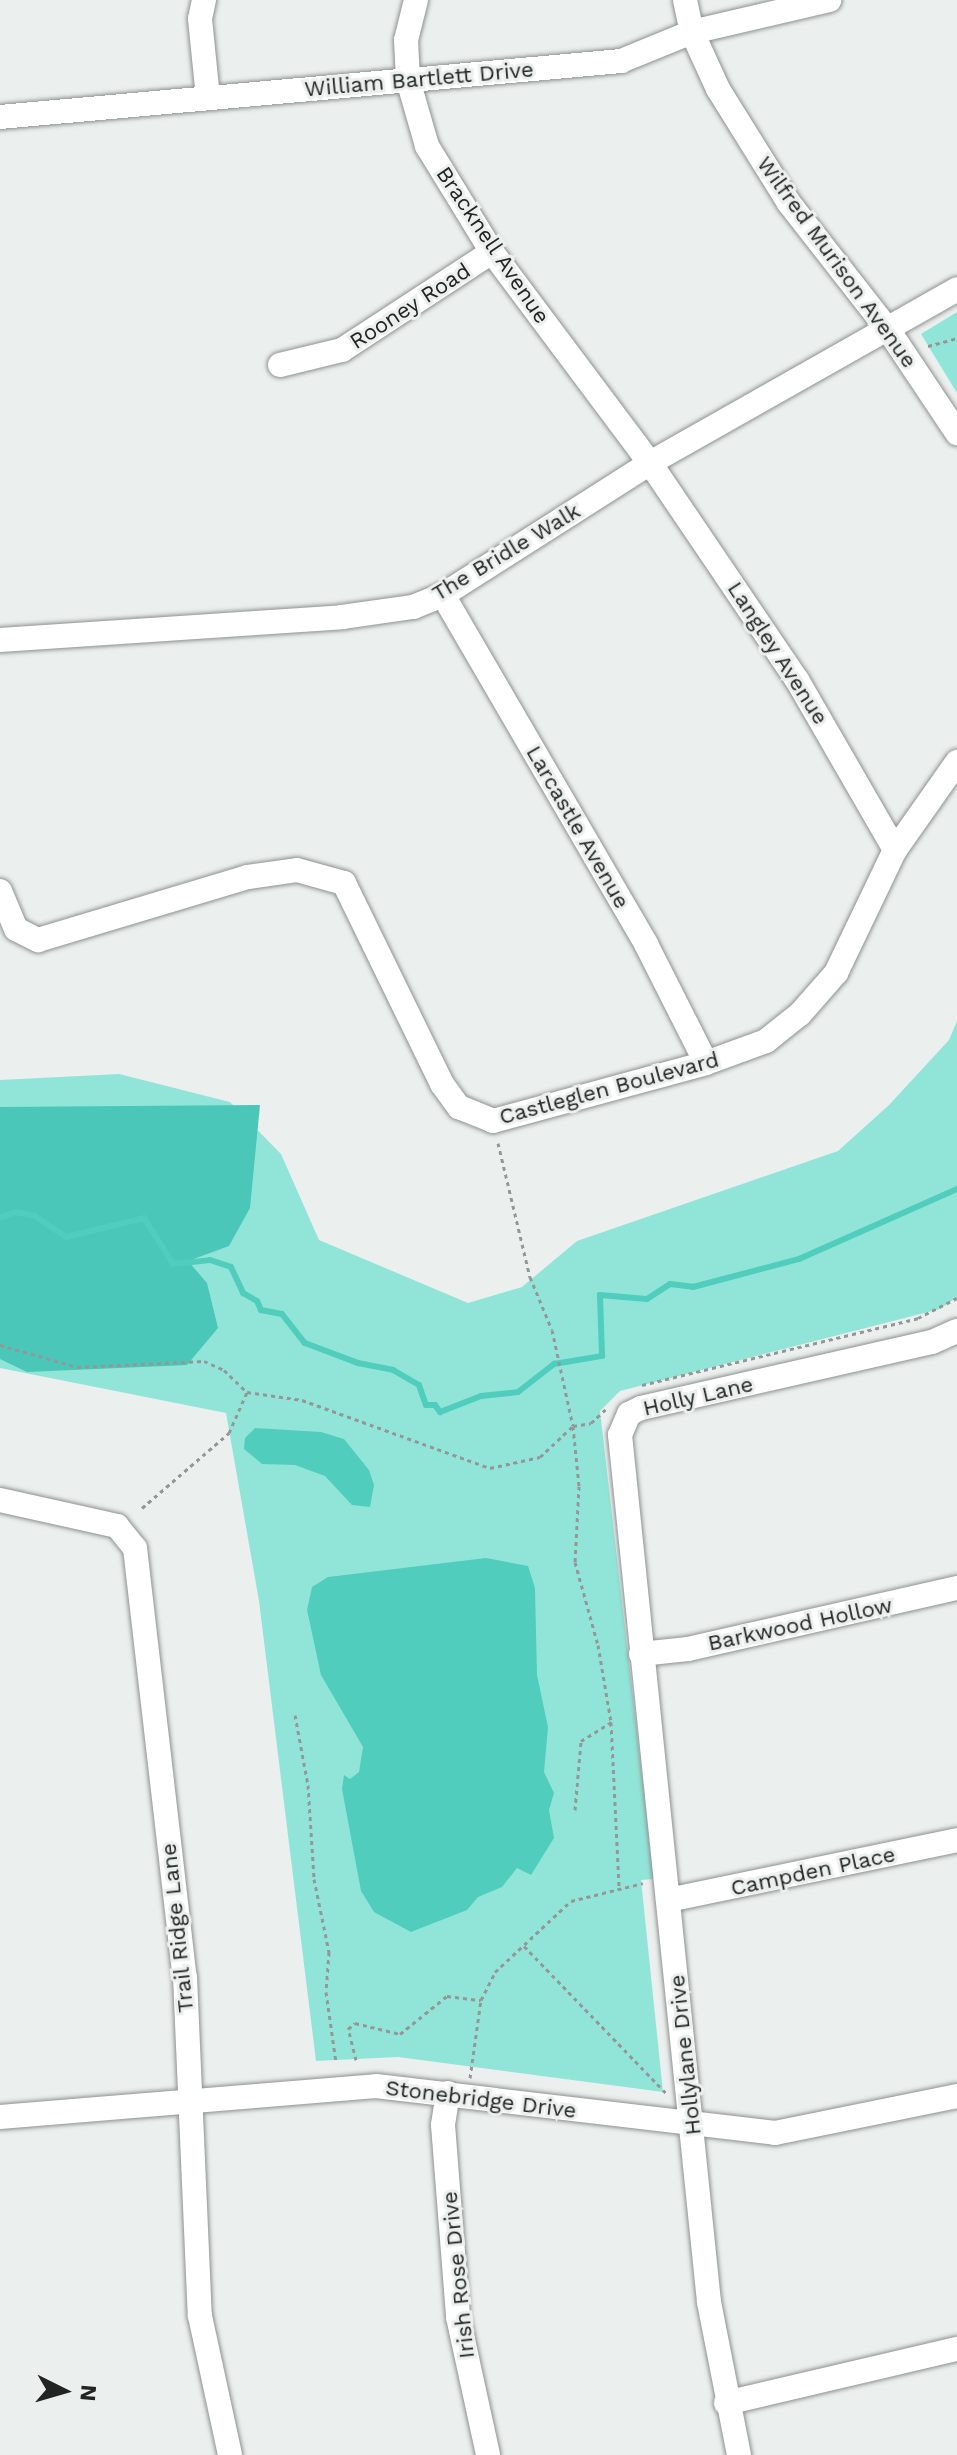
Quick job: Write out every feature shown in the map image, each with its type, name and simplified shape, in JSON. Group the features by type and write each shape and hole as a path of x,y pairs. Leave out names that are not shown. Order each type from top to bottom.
{"street":[{"path":"204,0 200,19 208,98"},
{"name":"Bracknell Avenue","path":"416,0 406,40 408,80 427,146 492,252 650,463"},
{"name":"Wilfred Murison Avenue","path":"685,0 692,32 718,89 789,203 889,331 957,433"},
{"name":"William Bartlett Drive","path":"0,117 621,61 692,32 829,0"},
{"name":"Rooney Road","path":"280,365 342,350 492,252"},
{"name":"The Bridle Walk","path":"0,640 342,617 413,607 443,595 650,463 889,331 957,289"},
{"name":"Langley Avenue","path":"650,463 797,680 895,850"},
{"name":"Larcastle Avenue","path":"443,595 646,944 706,1063"},
{"name":"Castleglen Boulevard","path":"0,891 16,929 38,940 248,877 297,870 344,883 442,1084 459,1107 493,1121 706,1063 766,1041 800,1014 836,973 895,850 957,762"},
{"name":"Holly Lane","path":"641,1654 618,1448 629,1414 932,1342 957,1331"},
{"name":"Trail Ridge Lane","path":"0,1500 117,1526 135,1548 185,1977 200,2316 230,2455"},
{"name":"Barkwood Hollow","path":"641,1654 688,1649 957,1588"},
{"name":"Hollylane Drive","path":"641,1654 709,2302 726,2403 739,2455"},
{"name":"Campden Place","path":"668,1900 957,1840"},
{"name":"Stonebridge Drive","path":"0,2117 376,2086 692,2125 793,2131 957,2096"},
{"name":"Irish Rose Drive","path":"448,2093 443,2125 458,2317 488,2455"},
{"path":"726,2403 957,2349"}],"path":[{"path":"928,346 957,338"},
{"path":"493,1121 530,1277 563,1369"},
{"path":"0,1345 77,1367 204,1361 224,1370 247,1392 302,1400 490,1468 540,1457 573,1426 579,1486 575,1562 598,1645 611,1722 619,1888"},
{"path":"142,1508 229,1433 247,1392"},
{"path":"295,1715 308,1785 314,1879 329,1952 326,1992 336,2062"},
{"path":"575,1810 581,1741 611,1722"},
{"path":"469,2078 481,2000 495,1972 571,1901 643,1883"},
{"path":"524,1946 666,2093"},
{"path":"356,2060 348,2029 355,2023 400,2034 447,1996 481,2000"}],"shaded area":[{"path":"957,312 957,393 921,334"},
{"path":"957,1021 957,1297 940,1309 620,1391 600,1411 654,1879 641,1880 663,2092 398,2057 316,2061 259,1601 226,1413 0,1368 0,1080 119,1074 230,1102 281,1154 319,1240 468,1303 522,1287 577,1241 838,1151 889,1105 949,1040"},
{"path":"260,1105 250,1208 229,1246 188,1261 207,1283 218,1328 187,1365 27,1372 0,1359 0,1107"},
{"path":"255,1428 321,1432 344,1439 369,1470 374,1485 370,1507 352,1505 325,1476 295,1465 262,1464 244,1449 245,1438"},
{"path":"486,1558 528,1566 535,1588 537,1675 548,1727 544,1772 554,1793 549,1810 554,1838 531,1875 517,1868 502,1887 478,1897 467,1910 411,1932 374,1912 361,1891 342,1789 344,1775 350,1779 359,1772 363,1747 321,1675 307,1610 312,1587 328,1577"}],"waterway":[{"path":"0,1218 15,1212 35,1216 66,1237 144,1218 173,1264 210,1260 231,1267 243,1293 257,1301 261,1310 282,1314 305,1343 358,1363 393,1370 419,1385 426,1405 435,1405 440,1412 481,1396 518,1392 554,1364 602,1356 600,1295 647,1299 670,1284 693,1287 799,1259 957,1189"}]}
